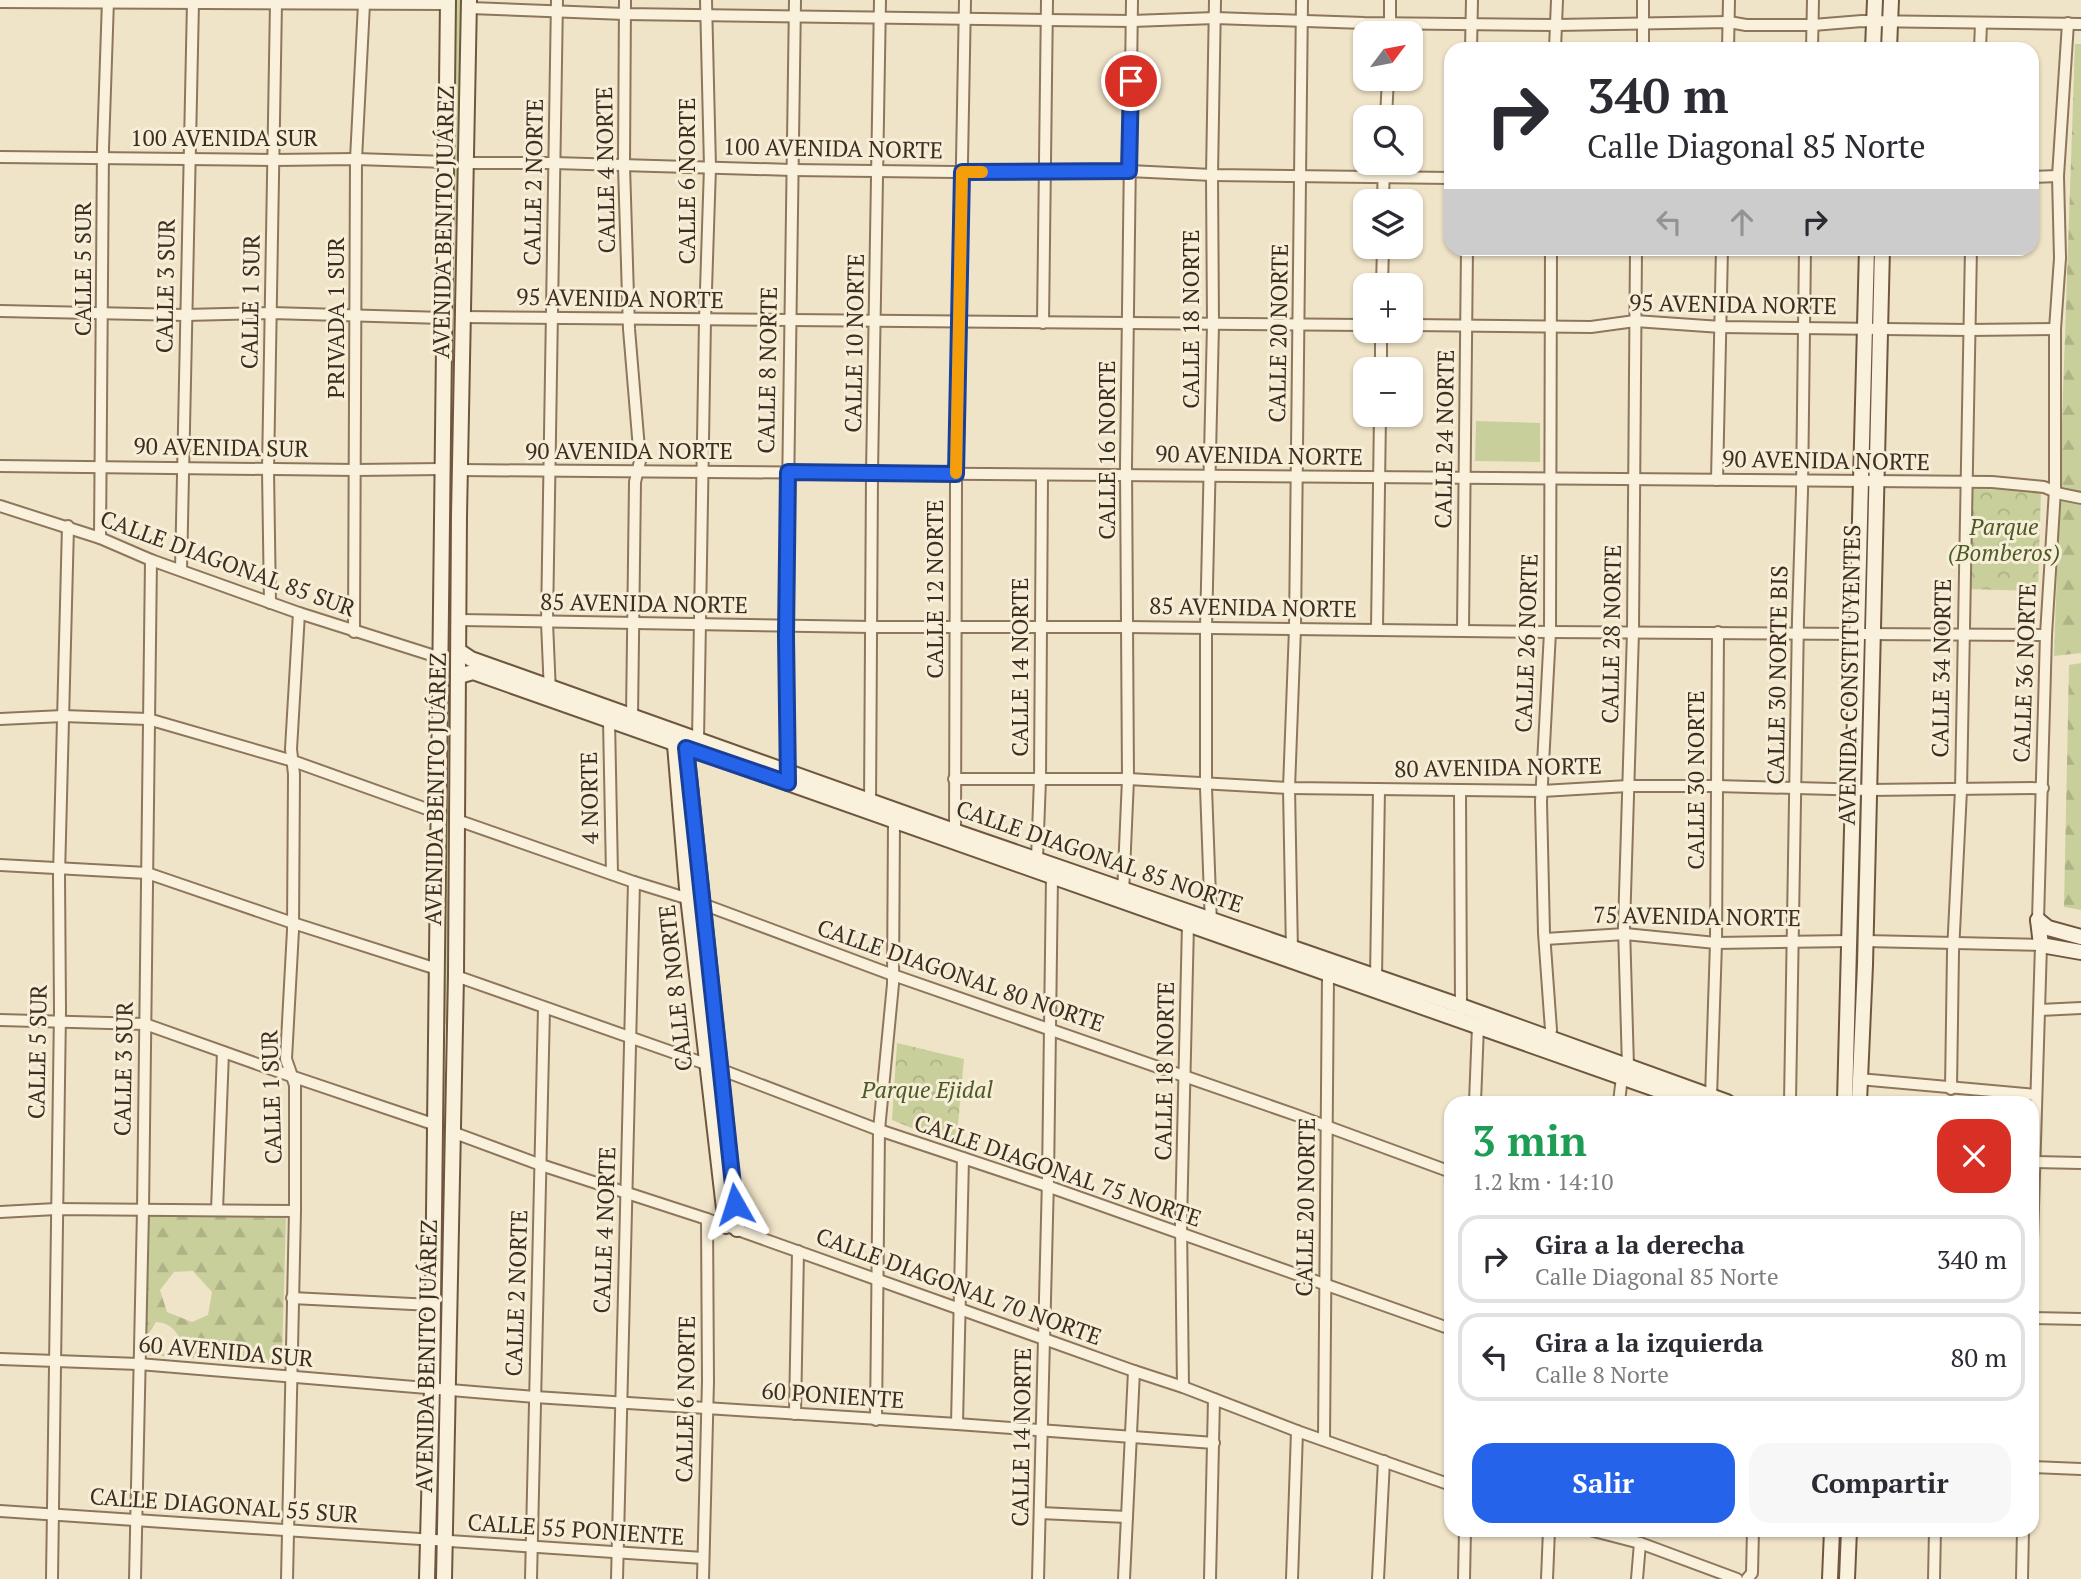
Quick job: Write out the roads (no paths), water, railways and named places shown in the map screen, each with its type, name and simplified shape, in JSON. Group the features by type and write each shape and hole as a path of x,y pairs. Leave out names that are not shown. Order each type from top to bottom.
{"main road":[{"path":"1873,42 1875,0"},
{"path":"1889,42 1891,0"},
{"name":"AVENIDA BENITO JUÁREZ","path":"427,1579 432,1388 448,2"},
{"name":"AVENIDA BENITO JUÁREZ","path":"444,1579 456,976 459,516 470,4"},
{"path":"446,221 456,230 464,225"},
{"path":"446,248 457,243 464,250"},
{"name":"AVENIDA CONSTITUYENTES","path":"1859,1096 1877,481 1867,256"},
{"name":"AVENIDA CONSTITUYENTES","path":"1845,1096 1860,481 1872,329 1881,256"},
{"path":"442,514 449,523 459,516"},
{"path":"442,558 453,553 459,561"},
{"name":"CALLE DIAGONAL 85 NORTE","path":"459,651 471,659 609,720 788,777 955,836 1052,876 1123,894 1292,954 1376,977 1461,1013 1478,1026 1708,1096"},
{"name":"CALLE DIAGONAL 85 NORTE","path":"459,676 473,672 632,717 687,744"},
{"path":"687,744 696,902 732,1228"},
{"path":"440,763 448,769 458,766"},
{"path":"438,797 449,791 457,802"},
{"name":"CALLE DIAGONAL 85 NORTE","path":"870,806 894,820 1037,859 1188,924 1211,925"},
{"path":"2038,920 2048,928 2075,936"},
{"name":"CALLE 36 NORTE","path":"2038,920 2041,945"},
{"path":"2041,945 2081,952"},
{"name":"CALLE DIAGONAL 85 NORTE","path":"1292,954 1328,974 1549,1040 1679,1096"},
{"path":"436,1025 444,1032 454,1027"},
{"path":"435,1070 445,1066 453,1073"},
{"path":"1830,1579 1832,1537"},
{"path":"1847,1579 1849,1537"}],"street":[{"name":"CALLE 4 NORTE","path":"625,0 624,166 630,319 640,461 635,482 632,717"},
{"name":"CALLE 6 NORTE","path":"687,744 700,625 710,167 706,0"},
{"name":"CALLE 8 NORTE","path":"788,777 786,626 795,0"},
{"name":"CALLE 10 NORTE","path":"870,806 872,474 880,0"},
{"name":"CALLE 12 NORTE","path":"955,836 956,474 965,0"},
{"path":"1044,323 1047,0"},
{"name":"CALLE 16 NORTE","path":"1123,894 1128,779 1126,475 1132,0"},
{"name":"CALLE 18 NORTE","path":"1211,925 1206,628 1213,325 1214,0"},
{"name":"CALLE 20 NORTE","path":"1292,954 1289,788 1295,628 1302,0"},
{"path":"1390,0 1390,21"},
{"path":"1471,42 1472,0"},
{"path":"1555,42 1557,0"},
{"path":"1643,0 1643,42"},
{"path":"1728,0 1728,42"},
{"path":"1812,42 1813,0"},
{"name":"CALLE 5 SUR","path":"100,538 103,157 108,1"},
{"path":"0,2 448,2"},
{"name":"CALLE 3 SUR","path":"181,570 192,2"},
{"name":"CALLE 1 SUR","path":"270,603 268,470 276,3"},
{"name":"PRIVADA 1 SUR","path":"354,632 356,159 364,4"},
{"path":"470,4 557,6 625,14 1132,21 1215,18 1353,25"},
{"name":"CALLE 2 NORTE","path":"550,693 547,622 557,6"},
{"path":"1423,26 1643,22 1729,22 1746,25 1862,22 2081,24"},
{"path":"1980,42 1981,23"},
{"name":"CALLE 36 NORTE","path":"2038,920 2046,635 2055,490 2055,329 2060,258 2058,177 2068,23"},
{"name":"100 AVENIDA SUR","path":"0,157 447,162"},
{"name":"100 AVENIDA NORTE","path":"466,163 1444,178"},
{"path":"1384,177 1384,189"},
{"path":"2039,177 2058,177"},
{"name":"CALLE 24 NORTE","path":"1463,630 1467,256"},
{"name":"CALLE 26 NORTE","path":"1549,1040 1551,1030 1545,939 1542,791 1550,632 1551,256"},
{"name":"CALLE 28 NORTE","path":"1620,1096 1625,1072 1625,934 1633,632 1636,256"},
{"path":"1717,480 1722,256"},
{"name":"CALLE 30 NORTE BIS","path":"1790,1096 1805,256"},
{"name":"CALLE 34 NORTE","path":"1951,1089 1961,790 1971,256"},
{"path":"0,311 185,315 271,313 444,318"},
{"name":"95 AVENIDA NORTE","path":"463,317 1353,325"},
{"name":"95 AVENIDA NORTE","path":"1423,326 1591,327 1635,321 1721,327 2055,329"},
{"path":"1377,629 1380,427"},
{"name":"90 AVENIDA SUR","path":"0,466 268,470 442,469"},
{"name":"90 AVENIDA NORTE","path":"461,470 1992,482 2044,487 2081,498"},
{"name":"CALLE 14 NORTE","path":"1037,859 1042,475"},
{"name":"CALLE DIAGONAL 85 SUR","path":"0,506 68,526 354,632 441,658"},
{"name":"CALLE 5 SUR","path":"52,1579 60,867 68,526"},
{"name":"CALLE 3 SUR","path":"135,1579 143,1210 151,559"},
{"name":"CALLE 1 SUR","path":"287,1579 295,1086 286,1059 293,923 291,749 299,613"},
{"name":"85 AVENIDA NORTE","path":"459,620 956,628 1295,628 2046,635"},
{"name":"CALLE 30 NORTE","path":"1711,1096 1716,943 1718,632"},
{"path":"0,719 63,716 148,719 293,761 438,813"},
{"name":"4 NORTE","path":"609,720 612,874"},
{"name":"80 AVENIDA NORTE","path":"954,779 1128,779 1289,788 1542,791 1628,786 1853,790 2043,788"},
{"path":"1376,977 1379,789"},
{"path":"1460,790 1461,1013"},
{"name":"CALLE DIAGONAL 80 NORTE","path":"457,820 696,902 893,975 1444,1169"},
{"path":"876,1420 879,1130 893,975 894,820"},
{"path":"0,865 147,873 437,969"},
{"name":"CALLE 14 NORTE","path":"1038,1579 1052,876"},
{"name":"CALLE 4 NORTE","path":"617,1579 634,882"},
{"name":"CALLE 18 NORTE","path":"1183,1387 1182,1235 1188,924"},
{"name":"75 AVENIDA NORTE","path":"1545,939 1625,934 1716,943 1850,941"},
{"path":"1865,941 2041,945"},
{"name":"CALLE 36 NORTE","path":"2036,1095 2041,945"},
{"name":"CALLE 20 NORTE","path":"1324,1440 1328,974"},
{"name":"CALLE DIAGONAL 75 NORTE","path":"456,976 713,1066 879,1130 1047,1186 1444,1327"},
{"name":"CALLE 2 NORTE","path":"531,1579 544,1008"},
{"path":"2040,1010 2081,1008"},
{"path":"0,1020 145,1024 433,1124"},
{"path":"1475,1096 1478,1026"},
{"path":"217,1210 223,1052"},
{"path":"1859,1079 2036,1095"},
{"name":"CALLE DIAGONAL 70 NORTE","path":"452,1132 626,1195 707,1219 1183,1387 1297,1431 1444,1482"},
{"path":"957,1424 963,1158"},
{"path":"2039,1162 2081,1163"},
{"path":"0,1212 56,1209 295,1211"},
{"name":"CALLE 6 NORTE","path":"703,1579 707,1219"},
{"path":"795,1414 798,1251"},
{"path":"292,1298 432,1305"},
{"path":"2039,1318 2081,1319"},
{"name":"60 AVENIDA SUR","path":"0,1359 139,1364 449,1389"},
{"path":"1124,1579 1134,1371"},
{"name":"60 PONIENTE","path":"449,1389 1214,1443"},
{"path":"1210,1579 1214,1399"},
{"path":"1292,1579 1297,1431"},
{"path":"1378,1579 1384,1461"},
{"path":"2039,1467 2081,1468"},
{"name":"CALLE DIAGONAL 55 SUR","path":"0,1511 446,1542"},
{"path":"1040,1513 1127,1517"},
{"path":"1464,1579 1465,1537"},
{"path":"1547,1579 1549,1537"},
{"path":"1624,1537 1737,1579"},
{"path":"1747,1579 1752,1573 1753,1537"},
{"path":"1934,1579 1935,1537"},
{"path":"2022,1579 2023,1537"},
{"name":"CALLE 55 PONIENTE","path":"446,1542 703,1559"},
{"path":"1637,1579 1640,1543"}],"park label":[{"name":"Parque (Bomberos)","path":"2004,539"},
{"name":"Parque Ejidal","path":"927,1089"}]}
